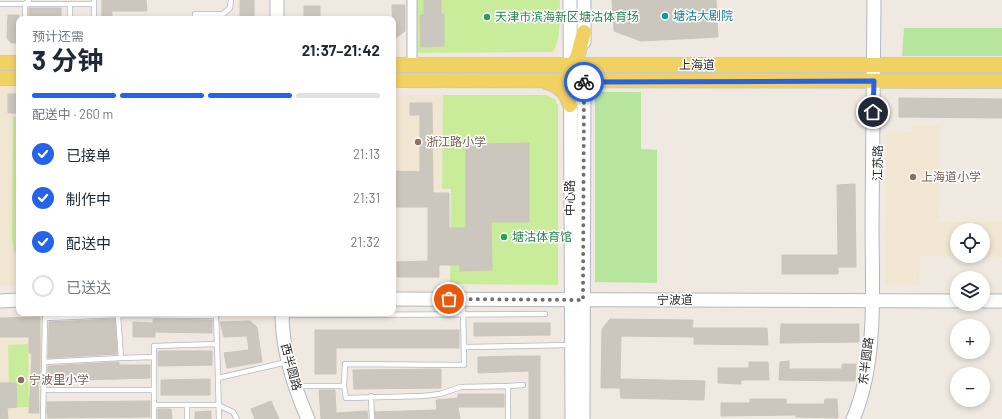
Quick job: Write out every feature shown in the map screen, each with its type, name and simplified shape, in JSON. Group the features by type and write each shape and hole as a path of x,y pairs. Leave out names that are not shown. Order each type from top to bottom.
{"main road":[{"path":"584,32 589,49 593,56 602,62 612,64"},
{"path":"577,68 584,32"},
{"path":"0,63 16,63"},
{"name":"上海道","path":"396,65 540,64 577,68 612,64 1002,66"},
{"name":"上海道","path":"396,80 540,81 577,68 613,81 1002,81"},
{"path":"0,78 16,78"},
{"path":"540,81 559,87 567,96 570,105"}],"street":[{"path":"277,0 277,16"},
{"path":"282,0 282,16"},
{"path":"412,0 412,65"},
{"name":"中心路","path":"570,0 570,32 577,68 577,297 571,345 572,419"},
{"path":"584,0 584,32"},
{"name":"江苏路","path":"874,0 876,65 874,298"},
{"name":"江苏路","path":"876,65 879,0"},
{"path":"540,64 562,57 566,51 570,32"},
{"name":"中心路","path":"577,68 570,105 583,419"},
{"name":"宁波道","path":"396,293 577,297 874,298 950,296"},
{"path":"0,294 16,294"},
{"path":"990,296 1002,296"},
{"name":"宁波道","path":"396,299 577,297"},
{"name":"宁波道","path":"874,298 950,301"},
{"name":"东半圆路","path":"853,419 865,382 869,356 874,298"},
{"name":"东半圆路","path":"859,419 870,385 874,346 874,298"},
{"path":"0,301 16,300"},
{"path":"990,301 1002,301"},
{"name":"西半圆路","path":"281,316 285,362 302,419"},
{"name":"西半圆路","path":"285,362 308,419"}],"lane":[{"path":"195,16 195,14 223,14 230,8 231,0"},
{"path":"0,4 27,2 70,4 94,2 94,16"},
{"path":"25,16 27,2"},
{"path":"70,4 70,16"},
{"path":"464,299 464,365 345,364 344,386 346,398 371,396 424,396 440,394 461,387 523,386"},
{"path":"396,314 545,314"},
{"path":"43,419 45,318 82,316"},
{"path":"118,316 121,358"},
{"path":"216,316 219,419"},
{"path":"154,419 154,346 217,344"},
{"path":"464,347 571,345"},
{"path":"44,362 154,357"},
{"path":"218,378 285,362"},
{"path":"294,386 344,386"},
{"path":"508,386 508,419"},
{"path":"44,390 154,390"},
{"path":"371,396 372,419"},
{"path":"154,405 218,405 233,412 237,419"},
{"path":"187,405 187,419"}],"shaded area":[{"path":"0,86 16,86 16,286 0,286"},
{"name":"浙江路小学","path":"396,95 443,95 442,189 396,189"},
{"name":"上海道小学","path":"911,126 940,126 939,222 1002,222 1002,257 990,257 990,223 950,223 950,256 920,256 919,285 885,285 887,132 911,132"},
{"name":"宁波里小学","path":"0,340 42,340 41,419 0,419"}],"green space":[{"name":"天津市滨海新区塘沽体育场","path":"414,0 560,0 560,26 558,40 553,52 414,53"},
{"path":"904,28 1002,28 1002,56 902,56"},
{"path":"595,92 641,92 641,149 657,150 657,283 595,282"},
{"name":"塘沽体育馆","path":"443,95 546,95 555,99 558,106 558,285 450,284 451,189 442,189"},
{"path":"13,117 16,117 16,254 12,238"},
{"path":"28,344 29,407 17,407 16,383 9,383 8,345"}],"building":[{"path":"102,0 146,0 147,11 112,11 112,16 102,16"},
{"path":"240,0 254,0 254,16 240,16"},
{"path":"424,0 441,0 441,14 444,14 444,46 421,47 420,15 424,15"},
{"name":"塘沽大剧院","path":"612,0 716,0 718,37 641,41 614,31"},
{"path":"392,5 405,5 405,31 396,38 396,16 392,16"},
{"path":"304,6 320,6 320,16 304,16"},
{"path":"29,8 61,8 61,16 29,16"},
{"path":"8,15 19,15 16,16 16,43 11,43 7,38"},
{"path":"8,94 16,94 16,113 8,113"},
{"path":"899,98 1002,99 1002,118 899,117"},
{"path":"410,103 432,103 433,193 449,193 449,228 466,228 466,144 529,143 529,222 491,222 492,270 460,271 460,265 439,265 439,277 397,277 397,262 428,261 428,207 396,207 396,171 420,172 420,115 410,115"},
{"path":"855,184 856,267 838,267 838,274 782,274 782,255 838,255 837,185"},
{"path":"40,317 40,382 38,382 39,413 29,413 32,354 29,353 29,337 0,337 0,318"},
{"path":"115,319 117,354 48,358 49,322"},
{"path":"153,319 212,320 212,333 155,332 155,337 133,337 133,322 153,323"},
{"path":"610,319 693,320 692,328 767,328 768,345 694,344 694,337 621,336 620,379 705,381 704,400 621,398 620,388 601,388 602,329"},
{"path":"250,321 257,327 262,362 227,368 224,353 249,350 247,336 224,337 220,322"},
{"path":"474,323 550,323 550,335 474,336"},
{"path":"781,324 859,324 859,342 780,343"},
{"path":"315,330 459,330 459,348 336,348 336,374 315,374"},
{"path":"158,351 212,351 212,365 158,366"},
{"path":"540,356 540,419 529,419 529,371 478,373 478,357"},
{"path":"789,361 789,369 842,369 842,364 856,364 855,381 779,380 780,362"},
{"path":"119,362 119,365 150,365 150,378 48,381 48,366"},
{"path":"749,362 768,362 769,380 741,380 741,384 718,383 718,368 749,368"},
{"path":"441,369 441,388 354,389 353,370"},
{"path":"210,379 210,395 161,395 161,380"},
{"path":"0,383 16,383 17,407 7,408 8,419 0,419"},
{"path":"319,390 335,390 336,413 367,411 368,419 321,419"},
{"path":"458,394 504,394 504,407 458,407 460,419 376,419 375,412 437,410 436,400 458,398"},
{"path":"750,399 786,399 786,404 824,404 825,399 837,399 838,418 796,417 796,415 721,416 721,403 750,403"},
{"path":"150,401 150,417 48,418 47,413 47,402"},
{"path":"271,401 279,419 255,419 251,409"},
{"path":"158,409 171,409 172,419 158,419"},
{"path":"211,411 211,419 195,419 195,412"}],"way so far":[{"path":"449,299 583,300 584,82"}],"place":[{"name":"塘沽大剧院","path":"665,16"},
{"name":"天津市滨海新区塘沽体育场","path":"487,17"},
{"name":"浙江路小学","path":"418,142"},
{"name":"上海道小学","path":"913,177"},
{"name":"塘沽体育馆","path":"504,237"},
{"name":"宁波里小学","path":"21,380"}],"route":[{"path":"584,82 874,81 873,112"}]}
